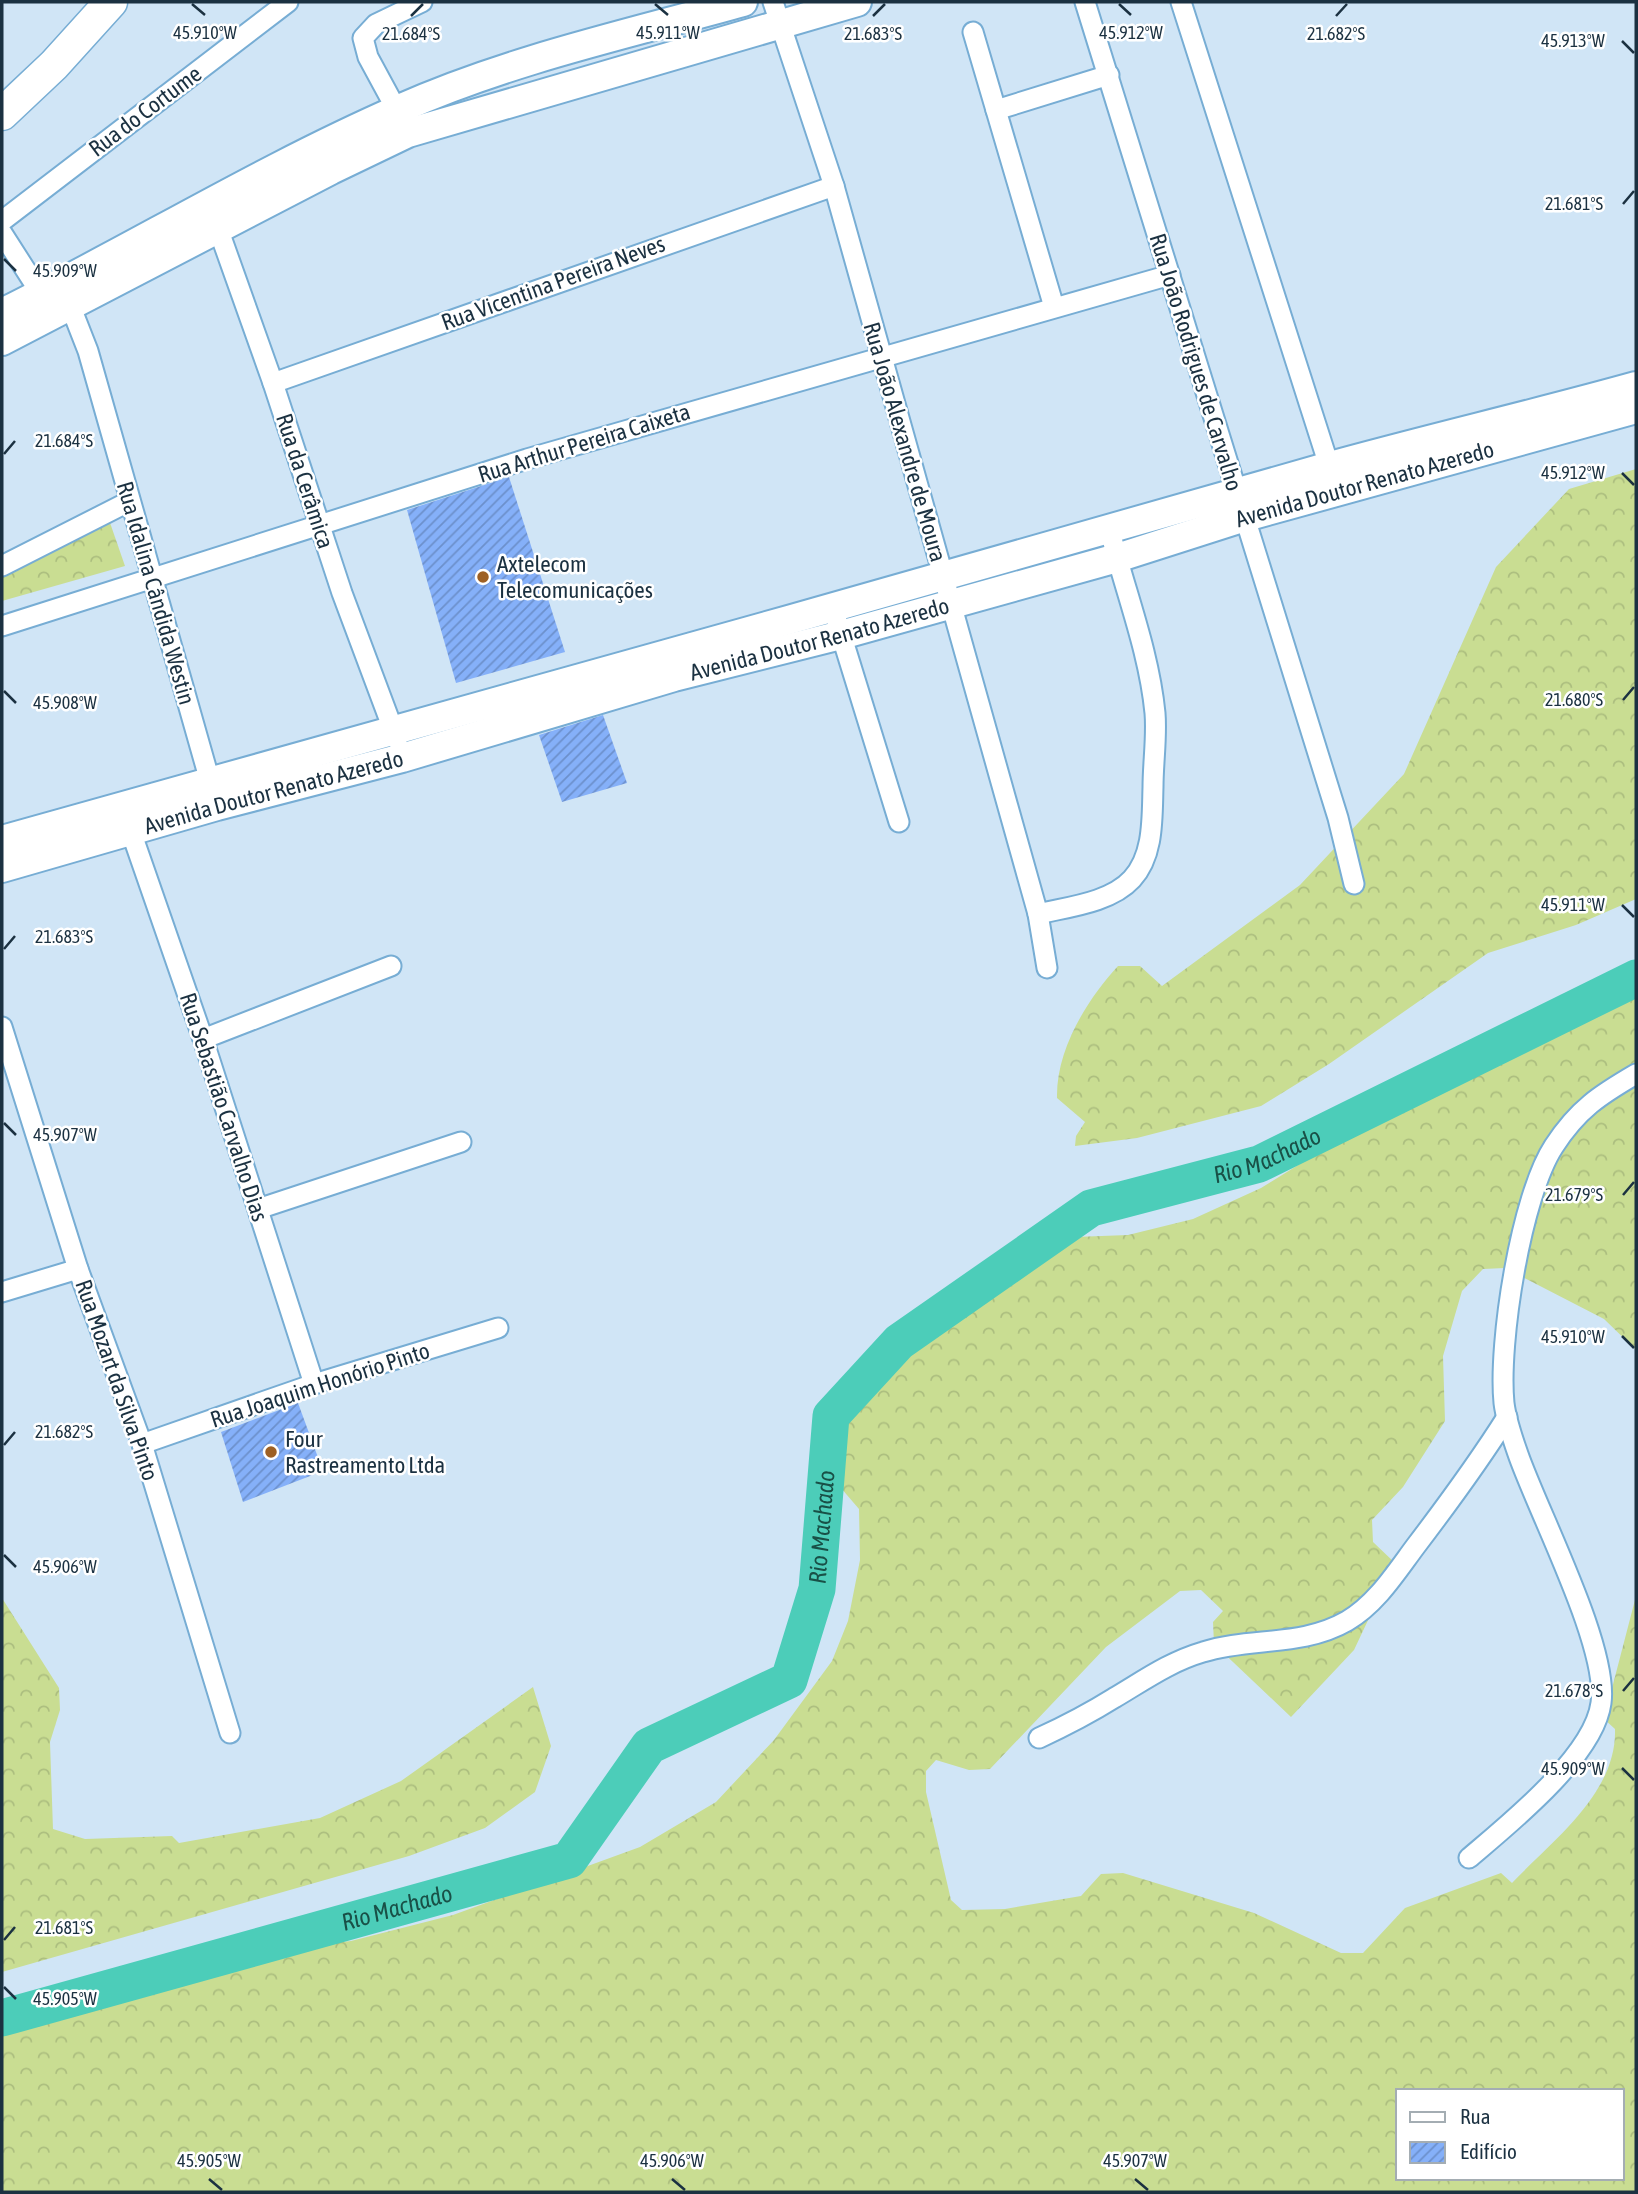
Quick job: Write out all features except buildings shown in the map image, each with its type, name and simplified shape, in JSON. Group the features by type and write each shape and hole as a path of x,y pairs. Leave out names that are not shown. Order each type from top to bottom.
{"main road":[{"path":"2,114 54,65 111,2"}],"street":[{"name":"Rua do Cortume","path":"2,221 288,2"},
{"path":"402,121 368,57 363,38 376,24 422,2"},
{"path":"2,313 213,216 402,121 481,75 743,2"},
{"path":"402,121 506,103 777,14 857,2"},
{"name":"Rua João Rodrigues de Carvalho","path":"1085,2 1239,506 1338,818 1354,884"},
{"path":"1181,2 1333,479"},
{"name":"Rua João Alexandre de Moura","path":"777,14 834,186 1038,915 1047,968"},
{"path":"973,32 1054,307"},
{"path":"996,110 1108,75"},
{"name":"Rua Vicentina Pereira Neves","path":"273,383 834,186"},
{"path":"2,341 69,304 213,216"},
{"name":"Rua da Cerâmica","path":"213,216 273,383 318,524 398,746"},
{"path":"2,233 41,294 69,304"},
{"name":"Rua Arthur Pereira Caixeta","path":"2,626 318,524 880,356 1170,275"},
{"name":"Rua Idalina Cândida Westin","path":"69,304 88,351 128,502 152,576 213,793"},
{"name":"Avenida Doutor Renato Azeredo","path":"873,610 950,604 1027,582 1113,544 1239,506 1624,401"},
{"path":"2,566 128,502"},
{"path":"1038,915 1116,891 1132,880 1147,850 1152,824 1155,716 1144,652 1113,544"},
{"name":"Avenida Doutor Renato Azeredo","path":"2,868 126,819 213,793 398,746 670,665 873,610 944,576 1021,554 1113,544"},
{"path":"1021,554 1027,582"},
{"path":"837,621 899,822"},
{"name":"Avenida Doutor Renato Azeredo","path":"2,840 126,819"},
{"name":"Rua Sebastião Carvalho Dias","path":"126,819 203,1039 314,1384"},
{"path":"203,1039 391,966"},
{"name":"Rua Mozart da Silva Pinto","path":"2,1027 78,1269 142,1444 230,1734"},
{"path":"1469,1858 1553,1782 1586,1739 1597,1719 1601,1702 1601,1679 1584,1619 1517,1453 1507,1418 1504,1376 1512,1284 1534,1188 1553,1146 1590,1101 1636,1074"},
{"path":"258,1209 461,1142"},
{"path":"2,1292 78,1269"},
{"name":"Rua Joaquim Honório Pinto","path":"142,1444 314,1384 498,1328"},
{"path":"1039,1738 1086,1715 1146,1676 1203,1652 1236,1644 1295,1640 1346,1622 1363,1610 1387,1585 1467,1480 1507,1418"}],"green space":[{"path":"1636,469 1636,899 1576,925 1488,953 1329,1064 1261,1106 1137,1138 1075,1146 1076,1136 1085,1122 1057,1098 1058,1080 1067,1044 1075,1027 1106,980 1118,966 1140,966 1162,986 1300,885 1404,774 1496,567 1569,489"},
{"path":"108,517 125,566 2,601 2,574"},
{"path":"1636,982 1636,1350 1604,1319 1505,1268 1483,1269 1462,1291 1443,1356 1445,1421 1403,1487 1372,1520 1373,1542 1395,1563 1354,1650 1291,1717 1214,1644 1213,1622 1223,1611 1201,1590 1180,1591 1106,1647 990,1769 969,1770 936,1760 926,1771 926,1792 951,1900 962,1910 1005,1909 1081,1896 1101,1874 1123,1873 1254,1913 1341,1953 1363,1953 1405,1908 1501,1873 1512,1883 1580,1814 1606,1774 1613,1752 1615,1729 1604,1719 1636,1596 1636,2192 2,2192 2,2023 118,1982 209,1956 351,1941 453,1915 640,1847 716,1802 774,1740 832,1661 848,1621 860,1560 859,1509 816,1459 819,1433 931,1314 1011,1277 1048,1238 1128,1235 1193,1219 1261,1188 1516,1030"},
{"path":"2,1598 59,1688 60,1710 50,1742 53,1829 85,1839 172,1836 179,1843 320,1818 401,1781 533,1687 551,1746 535,1792 485,1828 409,1856 2,1972"}],"waterway":[{"name":"Rio Machado","path":"2,2018 569,1860 649,1746 789,1680 817,1589 831,1416 899,1342 1091,1208 1259,1164 1636,978"}],"place":[{"name":"Axtelecom Telecomunicações","path":"483,577"},
{"name":"Four Rastreamento Ltda","path":"271,1452"}]}
